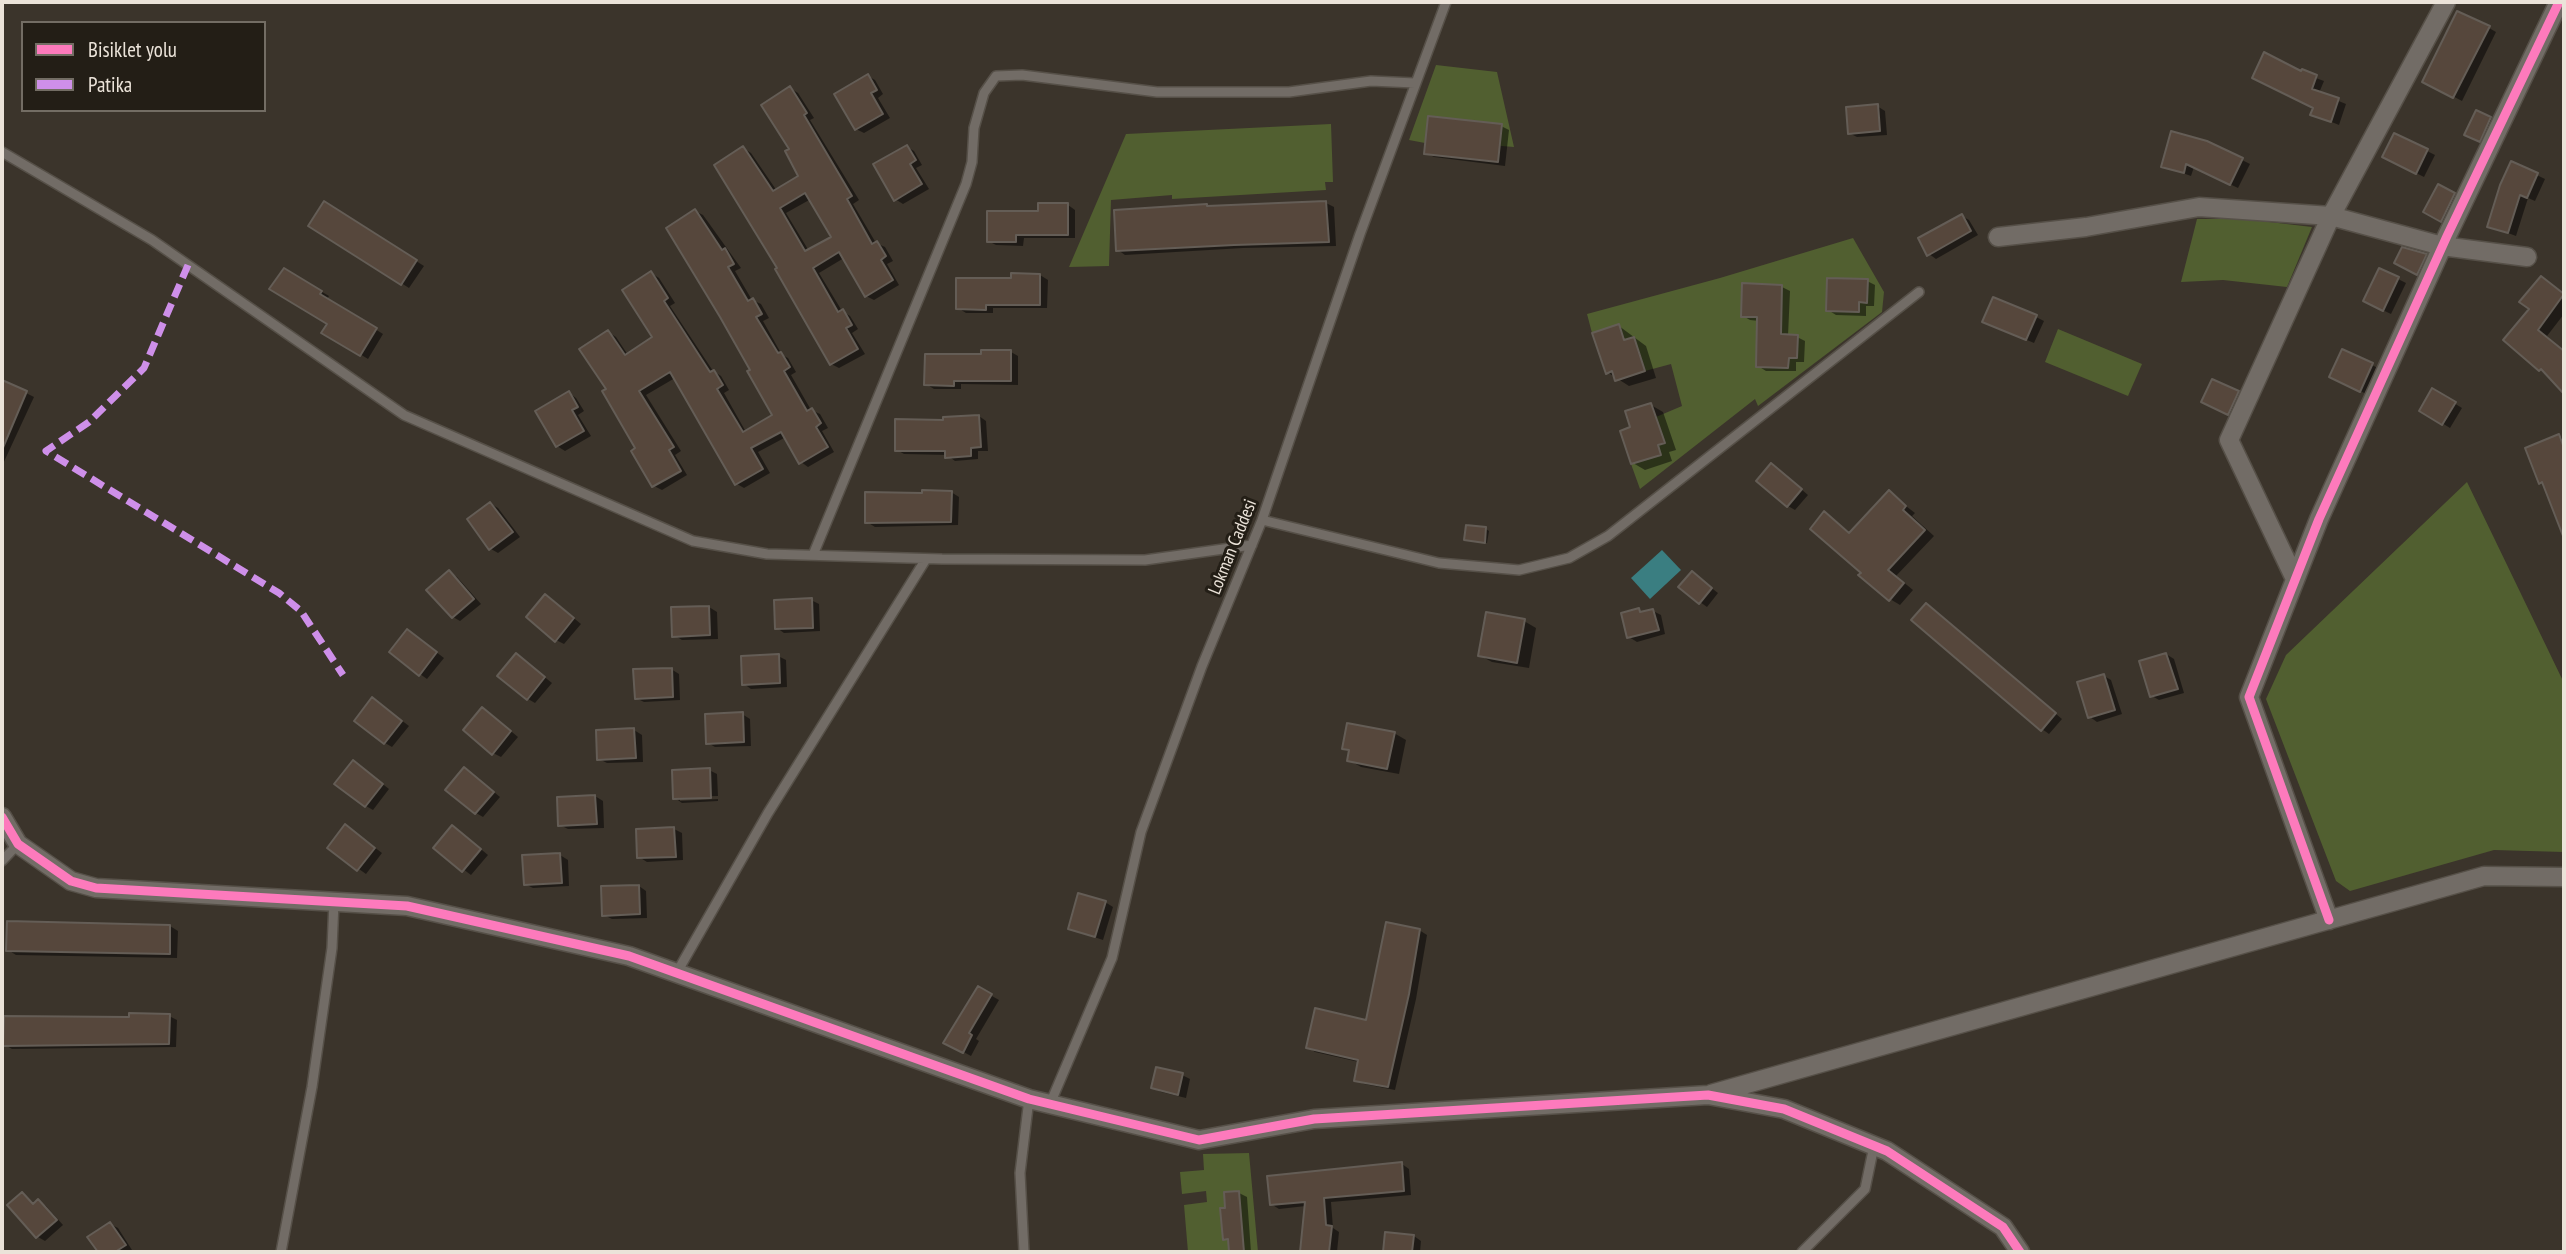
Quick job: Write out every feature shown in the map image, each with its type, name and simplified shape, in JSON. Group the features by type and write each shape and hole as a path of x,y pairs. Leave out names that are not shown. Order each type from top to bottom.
{"street":[{"path":"2295,579 2229,440 2331,216 2446,2"},
{"path":"2329,920 2249,697 2319,519 2442,246 2559,2"},
{"path":"1998,237 2086,227 2199,207 2331,216 2442,246 2527,257"},
{"path":"2,817 18,844 71,881 96,887 407,906 629,956 1029,1099 1199,1140 1314,1119 1708,1095 2484,877 2564,877"},
{"path":"1708,1095 1784,1109 1886,1151 2003,1227 2020,1252"}],"lane":[{"name":"Lokman Caddesi","path":"1050,1104 1112,958 1141,832 1202,666 1262,520 1360,234 1446,2"},
{"path":"813,555 966,184 972,162 974,128 984,93 996,76 1023,75 1157,92 1289,93 1371,81 1415,83"},
{"path":"2,152 152,240 404,415 693,541 767,554 926,559 1145,560 1252,545"},
{"path":"1262,520 1439,563 1520,570 1569,558 1608,536 1919,292"},
{"path":"676,974 768,813 926,559"},
{"path":"2,861 18,844"},
{"path":"281,1252 314,1074 332,948 334,902"},
{"path":"1024,1252 1020,1173 1029,1099"},
{"path":"1802,1252 1865,1189 1874,1146"}],"green space":[{"path":"1436,65 1497,72 1514,147 1454,142 1457,119 1429,116 1425,143 1409,140"},
{"path":"1331,124 1333,182 1325,182 1326,190 1172,199 1172,195 1111,200 1109,266 1069,267 1126,134"},
{"path":"2197,219 2244,219 2312,227 2287,287 2223,280 2181,282"},
{"path":"1853,238 1884,292 1882,312 1758,406 1755,399 1640,489 1631,464 1661,455 1658,445 1664,443 1656,417 1682,406 1671,364 1645,371 1634,337 1624,340 1592,333 1587,314"},
{"path":"2058,329 2142,364 2128,396 2045,362"},
{"path":"2467,482 2564,683 2564,852 2494,850 2350,891 2336,881 2266,699 2286,655"},
{"path":"1249,1153 1258,1252 1188,1252 1184,1205 1207,1202 1206,1191 1182,1194 1180,1172 1204,1170 1203,1154"}],"water":[{"path":"1662,550 1681,570 1650,599 1631,578"}],"building":[{"path":"2457,11 2490,26 2453,98 2422,82"},
{"path":"2264,52 2301,71 2302,69 2317,75 2312,89 2339,98 2331,122 2310,115 2313,108 2252,78"},
{"path":"868,74 877,90 871,93 883,114 855,130 834,94"},
{"path":"790,86 852,196 847,199 872,244 877,241 886,256 881,260 893,280 865,297 839,252 813,268 838,312 843,309 852,325 846,328 858,349 830,365 775,269 777,268 714,165 743,146 773,191 798,176 785,151 789,149 761,105","holes":["805,193 831,237 805,251 780,208"]},
{"path":"1878,104 1880,131 1848,134 1846,107"},
{"path":"2476,110 2491,117 2480,142 2464,135"},
{"path":"1428,116 1502,124 1498,162 1424,154"},
{"path":"2171,131 2207,141 2243,158 2230,185 2186,164 2184,173 2161,167"},
{"path":"2394,133 2428,149 2416,174 2382,157"},
{"path":"907,145 916,160 910,164 922,184 894,201 873,164"},
{"path":"2511,161 2538,173 2527,198 2520,195 2508,233 2487,227 2500,185"},
{"path":"2438,184 2455,193 2441,222 2423,212"},
{"path":"324,201 417,260 401,285 308,226"},
{"path":"1326,201 1329,242 1116,251 1114,210"},
{"path":"1038,203 1068,203 1068,235 1016,235 1016,242 987,242 987,211 1038,211"},
{"path":"695,209 722,250 725,248 734,264 728,267 748,301 753,298 762,314 756,317 790,367 784,371 807,411 812,408 821,423 816,427 828,447 799,464 781,432 751,448 763,469 735,485 670,372 639,391 674,447 669,450 681,471 652,487 631,451 635,448 602,391 606,389 579,349 608,330 625,355 652,337 622,290 651,271 668,298 664,301 710,372 714,370 723,385 717,389 743,432 772,415 720,317 666,228"},
{"path":"1962,214 1971,231 1927,256 1918,238"},
{"path":"2402,247 2427,254 2417,275 2394,263"},
{"path":"284,268 322,291 320,294 377,328 360,356 321,333 327,324 269,289"},
{"path":"2379,268 2399,277 2383,311 2363,301"},
{"path":"1011,273 1040,274 1040,305 986,305 986,310 956,309 956,278 1011,278"},
{"path":"2541,276 2564,294 2538,330 2564,351 2564,394 2541,369 2539,371 2503,340 2529,309 2519,302"},
{"path":"1827,278 1868,279 1867,303 1859,302 1859,312 1826,311"},
{"path":"1742,283 1782,285 1781,334 1798,335 1797,358 1789,358 1788,368 1756,367 1757,317 1741,317"},
{"path":"1993,297 2037,315 2026,340 1982,322"},
{"path":"1619,324 1624,340 1634,337 1645,371 1615,381 1612,371 1606,374 1592,333"},
{"path":"2342,349 2373,363 2360,392 2329,377"},
{"path":"981,350 1011,350 1011,381 954,381 954,386 924,385 925,354 981,354"},
{"path":"2212,379 2239,391 2228,415 2201,402"},
{"path":"2,380 27,391 2,450"},
{"path":"2432,388 2456,402 2442,425 2419,411"},
{"path":"569,391 578,407 572,410 584,431 556,447 535,411"},
{"path":"1651,403 1665,443 1658,445 1661,455 1631,464 1620,431 1630,427 1625,411"},
{"path":"979,415 981,447 971,448 971,456 945,458 945,451 895,451 895,419 943,420 943,417"},
{"path":"2559,434 2564,448 2563,536 2542,482 2539,484 2525,448"},
{"path":"1771,463 1802,489 1787,507 1756,481"},
{"path":"922,490 952,491 951,522 865,523 865,492 922,493"},
{"path":"1889,490 1906,506 1903,510 1925,530 1888,570 1904,583 1889,601 1810,529 1824,511 1849,533"},
{"path":"490,502 513,532 489,550 467,519"},
{"path":"1466,525 1486,527 1485,543 1464,540"},
{"path":"449,570 474,599 452,618 426,590"},
{"path":"1692,571 1712,588 1699,604 1678,587"},
{"path":"545,594 574,618 555,642 526,617"},
{"path":"812,598 813,628 775,629 774,600"},
{"path":"1926,603 2056,713 2041,731 1911,620"},
{"path":"709,606 710,635 672,637 671,607"},
{"path":"1639,608 1640,612 1653,609 1659,630 1627,638 1621,613"},
{"path":"1486,612 1525,619 1517,663 1478,656"},
{"path":"407,629 437,652 419,676 389,652"},
{"path":"516,653 545,677 527,700 497,676"},
{"path":"2166,653 2178,689 2150,697 2139,661"},
{"path":"779,654 780,683 742,685 741,656"},
{"path":"672,668 673,697 635,699 633,669"},
{"path":"2104,674 2115,710 2088,718 2077,682"},
{"path":"372,697 402,721 384,744 354,721"},
{"path":"482,707 511,731 492,755 463,730"},
{"path":"743,712 744,742 706,744 705,714"},
{"path":"1347,723 1395,732 1387,769 1347,761 1349,750 1342,749"},
{"path":"634,728 636,758 597,760 596,730"},
{"path":"353,760 383,784 365,807 334,784"},
{"path":"464,767 494,792 475,814 445,790"},
{"path":"710,768 711,798 673,799 672,770"},
{"path":"595,795 597,824 558,826 557,797"},
{"path":"345,824 375,848 357,871 327,848"},
{"path":"452,825 481,849 462,872 433,848"},
{"path":"674,827 676,857 637,858 636,829"},
{"path":"560,853 562,883 524,885 522,855"},
{"path":"639,885 640,914 602,916 601,886"},
{"path":"1078,893 1106,901 1095,937 1068,929"},
{"path":"7,921 170,925 170,954 6,951"},
{"path":"1386,922 1420,929 1409,994 1388,1087 1354,1081 1358,1060 1306,1048 1315,1008 1366,1020"},
{"path":"978,986 992,994 969,1033 972,1035 963,1053 943,1043"},
{"path":"129,1013 170,1014 169,1044 3,1046 4,1016 129,1017"},
{"path":"1156,1067 1183,1073 1178,1095 1151,1088"},
{"path":"1402,1162 1404,1191 1324,1198 1326,1225 1332,1226 1329,1252 1300,1252 1305,1202 1270,1205 1267,1176"},
{"path":"1239,1191 1244,1252 1229,1252 1228,1239 1223,1240 1220,1208 1225,1208 1224,1192"},
{"path":"22,1192 33,1204 38,1199 57,1220 36,1238 7,1205"},
{"path":"110,1222 126,1245 115,1252 98,1252 87,1237"},
{"path":"1385,1232 1414,1235 1412,1252 1383,1252"}],"marked path":[{"path":"188,265 144,368 89,422 46,451 279,593 301,611 343,675"}],"cycle path":[{"path":"2329,920 2249,697 2319,519 2447,236 2559,2"},
{"path":"2,817 18,844 71,881 96,888 407,906 629,956 1029,1099 1199,1140 1314,1119 1708,1095 1784,1109 1887,1151 2003,1227 2020,1252"}]}
